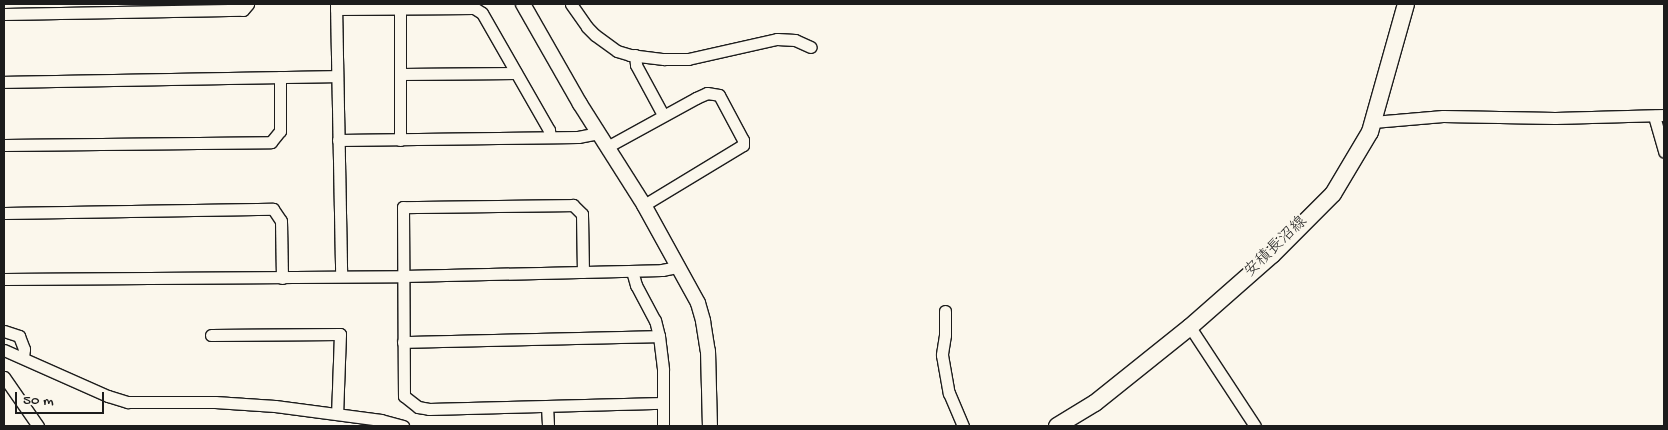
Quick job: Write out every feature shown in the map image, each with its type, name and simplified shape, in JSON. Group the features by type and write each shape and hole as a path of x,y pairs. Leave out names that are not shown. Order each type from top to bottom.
{"main road":[{"name":"安積長沼線","path":"1057,426 1095,403 1190,327 1272,255 1333,194 1361,149 1373,122 1406,4"}],"street":[{"path":"4,14 136,8 243,10 248,4"},
{"path":"523,4 607,147 644,205 698,303 704,321 708,351 710,426"},
{"path":"571,4 595,35 617,51 635,56 688,59 777,39 795,40 811,47"},
{"path":"341,276 336,6 474,8 482,13 549,130 550,137"},
{"path":"400,6 400,140"},
{"path":"635,56 636,65 663,116"},
{"path":"401,74 516,73"},
{"path":"4,82 337,76"},
{"path":"4,145 271,142 280,131 280,77"},
{"path":"607,147 707,93 719,95 743,140 743,146 644,205"},
{"path":"1373,122 1443,116 1555,118 1659,115 1664,152"},
{"path":"338,140 590,136 599,133"},
{"path":"583,272 582,214 573,205 402,207 404,396 418,407 429,409 663,403"},
{"path":"4,213 273,209 281,221 282,278"},
{"path":"4,280 403,276 632,271 662,270 678,267"},
{"path":"632,271 636,285 655,320 659,336 663,370 663,426"},
{"path":"945,311 945,335 942,355 949,393 963,426"},
{"path":"1190,327 1255,426"},
{"path":"4,331 19,336 24,349 23,357"},
{"path":"211,335 340,334 338,414"},
{"path":"403,342 659,336"},
{"path":"4,350 108,396 128,402 215,402 338,414 381,420 403,426"},
{"path":"4,377 38,426"},
{"path":"547,406 548,426"}]}
